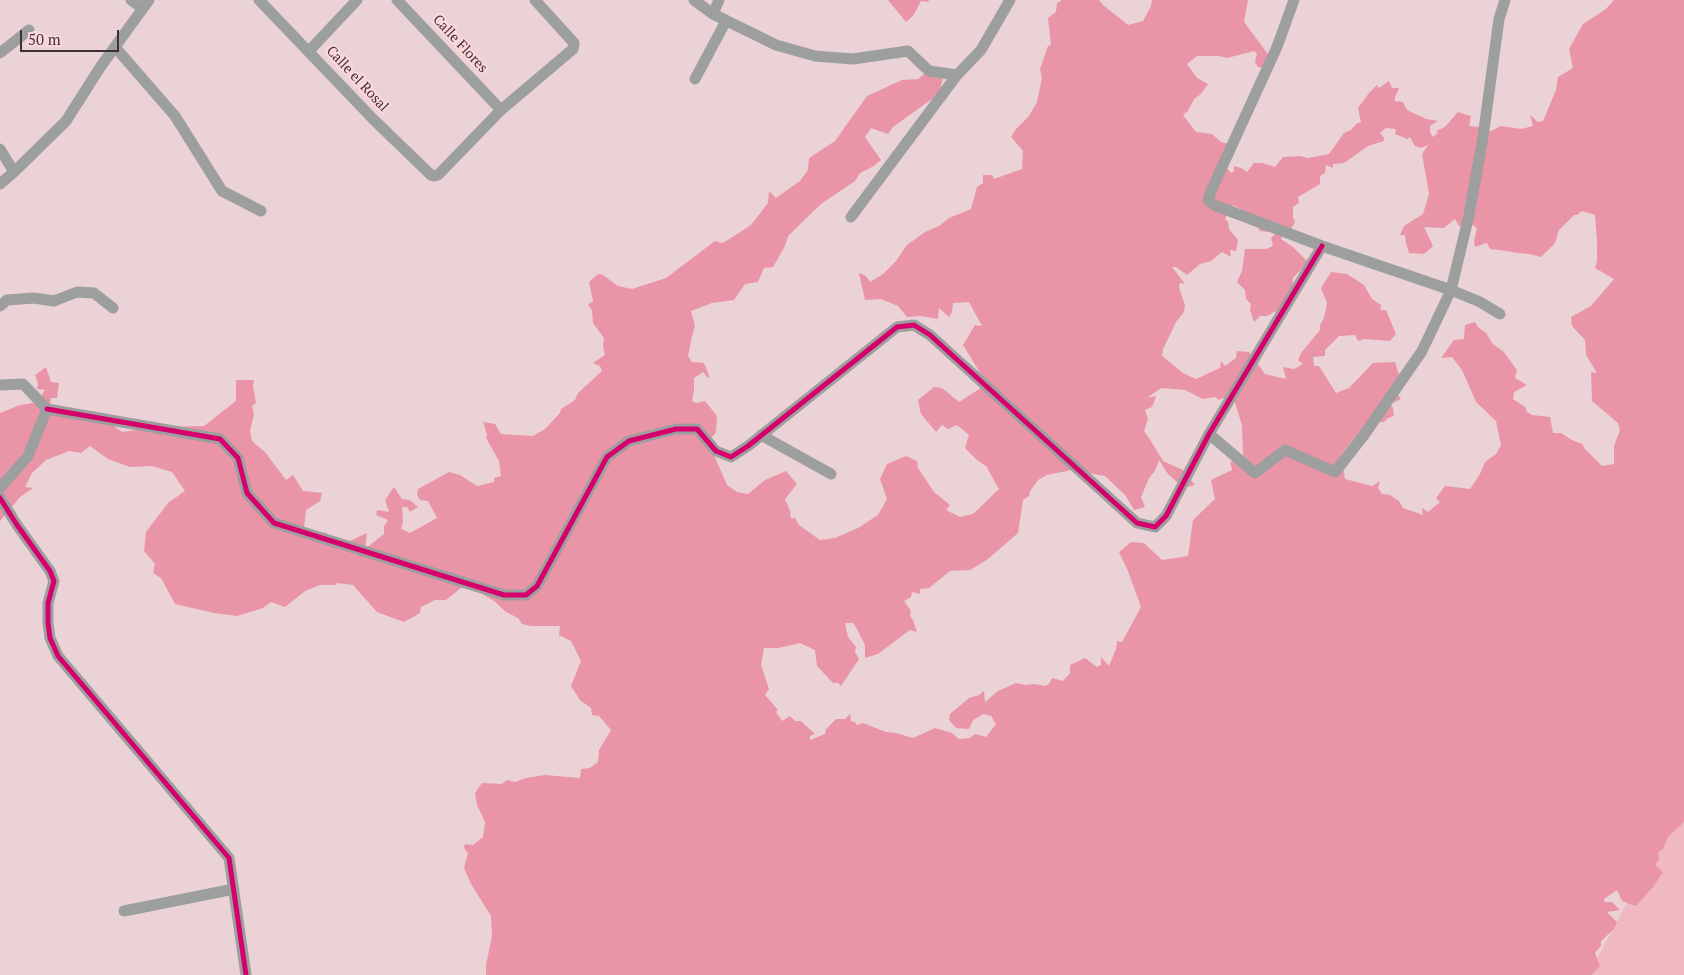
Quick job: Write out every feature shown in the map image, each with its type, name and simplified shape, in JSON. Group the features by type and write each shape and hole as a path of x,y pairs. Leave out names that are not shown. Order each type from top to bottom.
{"street":[{"path":"0,184 66,122 101,66 145,4 131,0"},
{"name":"Calle el Rosal","path":"259,0 374,120 430,175 438,175 501,110"},
{"path":"309,51 356,0"},
{"name":"Calle Flores","path":"397,0 501,110"},
{"path":"501,110 549,71 574,46 574,43 535,0"},
{"path":"694,0 726,21 776,44 815,56 852,59 908,51 929,71 957,75"},
{"path":"713,14 718,0"},
{"path":"851,217 957,75 981,50 1010,0"},
{"path":"1294,0 1277,47 1210,191 1208,200 1214,205 1322,246 1451,290 1480,302 1500,314"},
{"path":"1209,434 1255,473 1285,450 1335,472 1364,435 1422,351 1451,290 1469,215 1499,19 1505,0"},
{"path":"695,79 726,21"},
{"path":"0,53 29,30"},
{"path":"115,48 174,116 222,191 261,210"},
{"path":"0,149 14,172"},
{"path":"0,385 23,384 47,409 220,439 238,458 247,493 274,523 504,595 526,595 537,586 607,458 629,441 676,429 697,430 716,451 731,457 748,446 896,327 914,325 930,335 1137,524 1156,527 1166,516 1209,434 1322,246"},
{"path":"0,306 7,300 34,298 54,301 77,292 94,292 113,308"},
{"path":"0,488 28,456 47,409"},
{"path":"761,435 831,474"},
{"path":"0,498 16,526 50,571 54,581 48,603 48,623 50,638 58,656 229,858 246,975"},
{"path":"124,911 234,889"}],"shaded area":[{"path":"888,0 929,0 928,2 921,1 913,16 906,22"},
{"path":"1062,0 1099,0 1128,25 1143,21 1152,0 1248,0 1244,22 1273,61 1271,69 1258,67 1255,62 1257,54 1254,51 1227,58 1197,56 1187,64 1197,78 1208,84 1183,115 1196,132 1212,134 1221,142 1230,144 1224,164 1231,173 1234,171 1234,166 1247,172 1254,163 1263,163 1275,167 1283,157 1300,156 1308,158 1329,154 1344,133 1361,122 1358,108 1369,93 1377,85 1379,88 1389,81 1392,88 1399,88 1395,101 1403,102 1407,110 1426,119 1438,121 1430,126 1430,132 1433,137 1438,133 1436,131 1445,127 1458,112 1471,116 1469,126 1480,127 1487,133 1501,126 1521,129 1533,126 1530,115 1538,122 1543,121 1556,90 1558,77 1573,68 1569,49 1583,24 1606,9 1614,0 1684,0 1684,822 1668,837 1663,849 1658,852 1659,859 1655,865 1663,872 1636,906 1622,901 1617,890 1604,899 1605,902 1612,902 1620,910 1607,912 1617,922 1614,929 1601,941 1601,946 1595,953 1600,966 1591,975 486,975 486,965 492,936 491,916 471,884 464,868 468,853 464,848 465,844 473,845 483,837 485,822 477,805 475,793 482,783 502,784 507,780 515,782 545,775 580,778 581,769 590,768 598,762 599,750 611,730 599,716 592,715 591,708 580,700 571,686 581,661 571,641 559,635 560,626 531,626 522,624 518,618 506,612 494,601 466,584 446,600 435,600 421,607 420,613 404,622 377,612 353,585 337,583 335,585 320,585 305,591 285,607 271,602 263,608 237,616 175,604 161,578 153,573 155,564 144,551 146,532 168,503 185,491 172,472 152,466 130,467 108,459 90,446 81,453 69,451 46,460 32,473 25,487 33,488 20,497 0,521 0,413 20,405 41,404 40,398 45,390 37,389 38,384 35,375 46,367 51,382 59,383 57,398 51,398 50,406 111,424 122,432 157,427 204,426 236,401 236,380 254,380 253,386 256,403 252,406 254,414 250,431 252,441 265,452 286,480 293,475 303,491 322,493 320,501 306,510 304,527 312,538 326,532 324,540 348,542 367,533 365,549 384,534 384,526 388,520 376,515 377,510 389,512 385,500 394,487 402,499 410,500 418,507 410,512 407,507 402,507 403,522 401,529 410,533 437,518 428,501 420,500 417,495 418,489 449,472 460,475 477,486 494,482 494,478 501,476 499,461 486,438 487,434 483,422 495,424 501,434 533,436 545,429 560,413 561,409 575,400 578,393 602,371 600,366 593,363 605,355 604,338 593,323 592,310 588,305 593,301 589,282 598,274 603,275 618,286 632,289 666,278 715,241 723,243 751,225 768,203 769,191 776,198 800,181 808,170 809,158 835,141 867,96 902,80 918,79 924,74 938,71 943,78 939,94 893,127 888,134 871,128 865,137 881,160 860,173 855,181 821,204 788,236 785,246 773,267 764,268 758,282 745,284 734,300 712,303 691,311 695,326 688,356 692,362 704,363 710,378 703,372 694,378 692,401 696,403 705,401 717,416 716,432 706,445 712,450 727,485 737,492 748,494 765,480 786,471 797,484 785,499 791,518 795,518 799,525 820,540 835,538 858,528 878,515 887,499 880,479 887,464 906,456 917,461 918,468 934,492 950,505 946,510 960,517 973,514 999,489 986,466 965,448 969,435 957,425 948,429 942,425 936,432 921,414 918,400 934,387 942,388 959,402 987,384 963,345 975,325 982,326 969,302 953,303 952,312 949,317 939,308 938,319 921,316 907,317 898,306 881,299 865,300 859,273 866,276 870,282 883,274 896,261 907,245 949,218 971,209 977,187 983,183 983,175 992,175 994,179 1022,169 1023,151 1011,137 1029,116 1037,102 1042,78 1040,69 1048,46 1051,45 1048,18 1056,12 1057,3","holes":["1386,128 1396,129 1395,134 1407,139 1410,137 1415,146 1421,148 1428,145 1422,154 1429,194 1423,214 1404,226 1400,235 1405,235 1409,253 1424,254 1433,246 1424,227 1444,228 1455,219 1459,226 1467,227 1467,221 1477,228 1474,241 1475,247 1487,243 1490,249 1541,257 1555,243 1559,230 1574,215 1582,211 1595,215 1597,241 1595,268 1614,279 1591,306 1571,317 1572,326 1585,340 1586,355 1597,373 1591,372 1592,401 1618,423 1620,430 1614,446 1614,464 1602,466 1582,444 1561,433 1553,433 1550,417 1532,415 1527,412 1525,407 1513,399 1514,392 1527,385 1515,378 1517,370 1504,352 1493,344 1486,333 1475,322 1465,325 1464,339 1454,340 1441,358 1452,357 1462,370 1476,402 1496,421 1501,445 1496,454 1485,462 1470,489 1445,486 1436,498 1440,502 1428,512 1422,508 1423,515 1403,508 1399,501 1390,495 1382,494 1378,488 1380,481 1372,486 1345,479 1341,455 1355,437 1377,422 1384,422 1394,416 1393,408 1390,404 1401,399 1397,393 1401,381 1395,362 1373,363 1349,388 1336,393 1319,366 1314,366 1313,357 1325,356 1325,350 1339,336 1355,335 1358,341 1365,339 1390,341 1396,334 1386,310 1380,310 1381,305 1372,299 1364,285 1347,274 1331,272 1321,288 1327,303 1320,330 1301,353 1298,360 1303,364 1294,369 1283,367 1286,379 1265,374 1249,352 1237,351 1236,358 1225,366 1221,361 1220,368 1196,379 1183,373 1162,356 1163,349 1176,322 1184,312 1185,305 1179,288 1180,283 1185,284 1172,267 1176,267 1187,275 1200,264 1211,261 1222,252 1231,257 1230,250 1236,251 1238,240 1229,229 1228,222 1225,219 1232,205 1241,209 1245,216 1252,219 1260,231 1276,233 1271,238 1273,246 1266,249 1245,249 1242,271 1237,282 1245,290 1246,299 1251,304 1250,310 1254,322 1260,316 1267,316 1292,300 1293,278 1308,262 1293,247 1281,239 1285,227 1290,231 1295,222 1293,207 1299,203 1298,197 1320,184 1320,176 1325,173 1326,165 1333,168 1333,164 1344,163 1368,146 1384,141 1380,133","1161,388 1185,390 1203,399 1215,397 1219,400 1222,398 1234,400 1242,425 1243,454 1241,460 1230,462 1232,470 1211,480 1215,499 1193,520 1188,556 1162,560 1144,543 1131,542 1119,552 1141,607 1122,642 1117,641 1109,666 1101,657 1101,665 1097,667 1085,658 1070,665 1070,673 1063,681 1052,678 1049,684 1045,686 1016,683 998,691 985,702 984,691 979,695 969,698 950,714 949,720 956,728 969,729 973,720 983,714 991,716 996,724 986,737 975,734 970,738 959,739 952,733 935,728 913,738 886,732 863,723 857,725 851,721 850,714 845,719 836,719 826,729 825,734 810,740 810,736 815,734 801,721 795,721 790,716 782,721 776,712 778,710 765,695 769,689 761,665 764,648 778,648 800,643 815,650 817,666 833,683 838,683 841,686 859,659 855,652 856,647 848,637 845,623 853,623 856,627 865,645 865,658 878,654 910,630 917,632 910,616 911,611 904,601 911,597 912,592 920,594 920,589 929,588 950,571 970,570 988,559 1018,533 1023,500 1029,496 1030,491 1038,480 1047,475 1071,470 1105,476 1125,495 1134,510 1145,507 1141,497 1159,460 1168,474 1178,483 1187,487 1195,485 1183,470 1163,461 1144,431 1148,419 1145,410 1152,407 1156,396 1147,398"]},
{"path":"1684,802 1684,975 1588,975 1668,826"}],"cycle path":[{"path":"47,409 220,439 238,458 247,493 274,523 504,595 526,595 537,586 607,457 629,441 676,429 697,429 716,451 731,457 748,446 897,327 914,325 930,335 1137,523 1155,527 1166,516 1209,434 1322,246"},
{"path":"0,498 50,571 54,581 48,603 48,623 50,638 58,656 229,858 246,975"}]}
